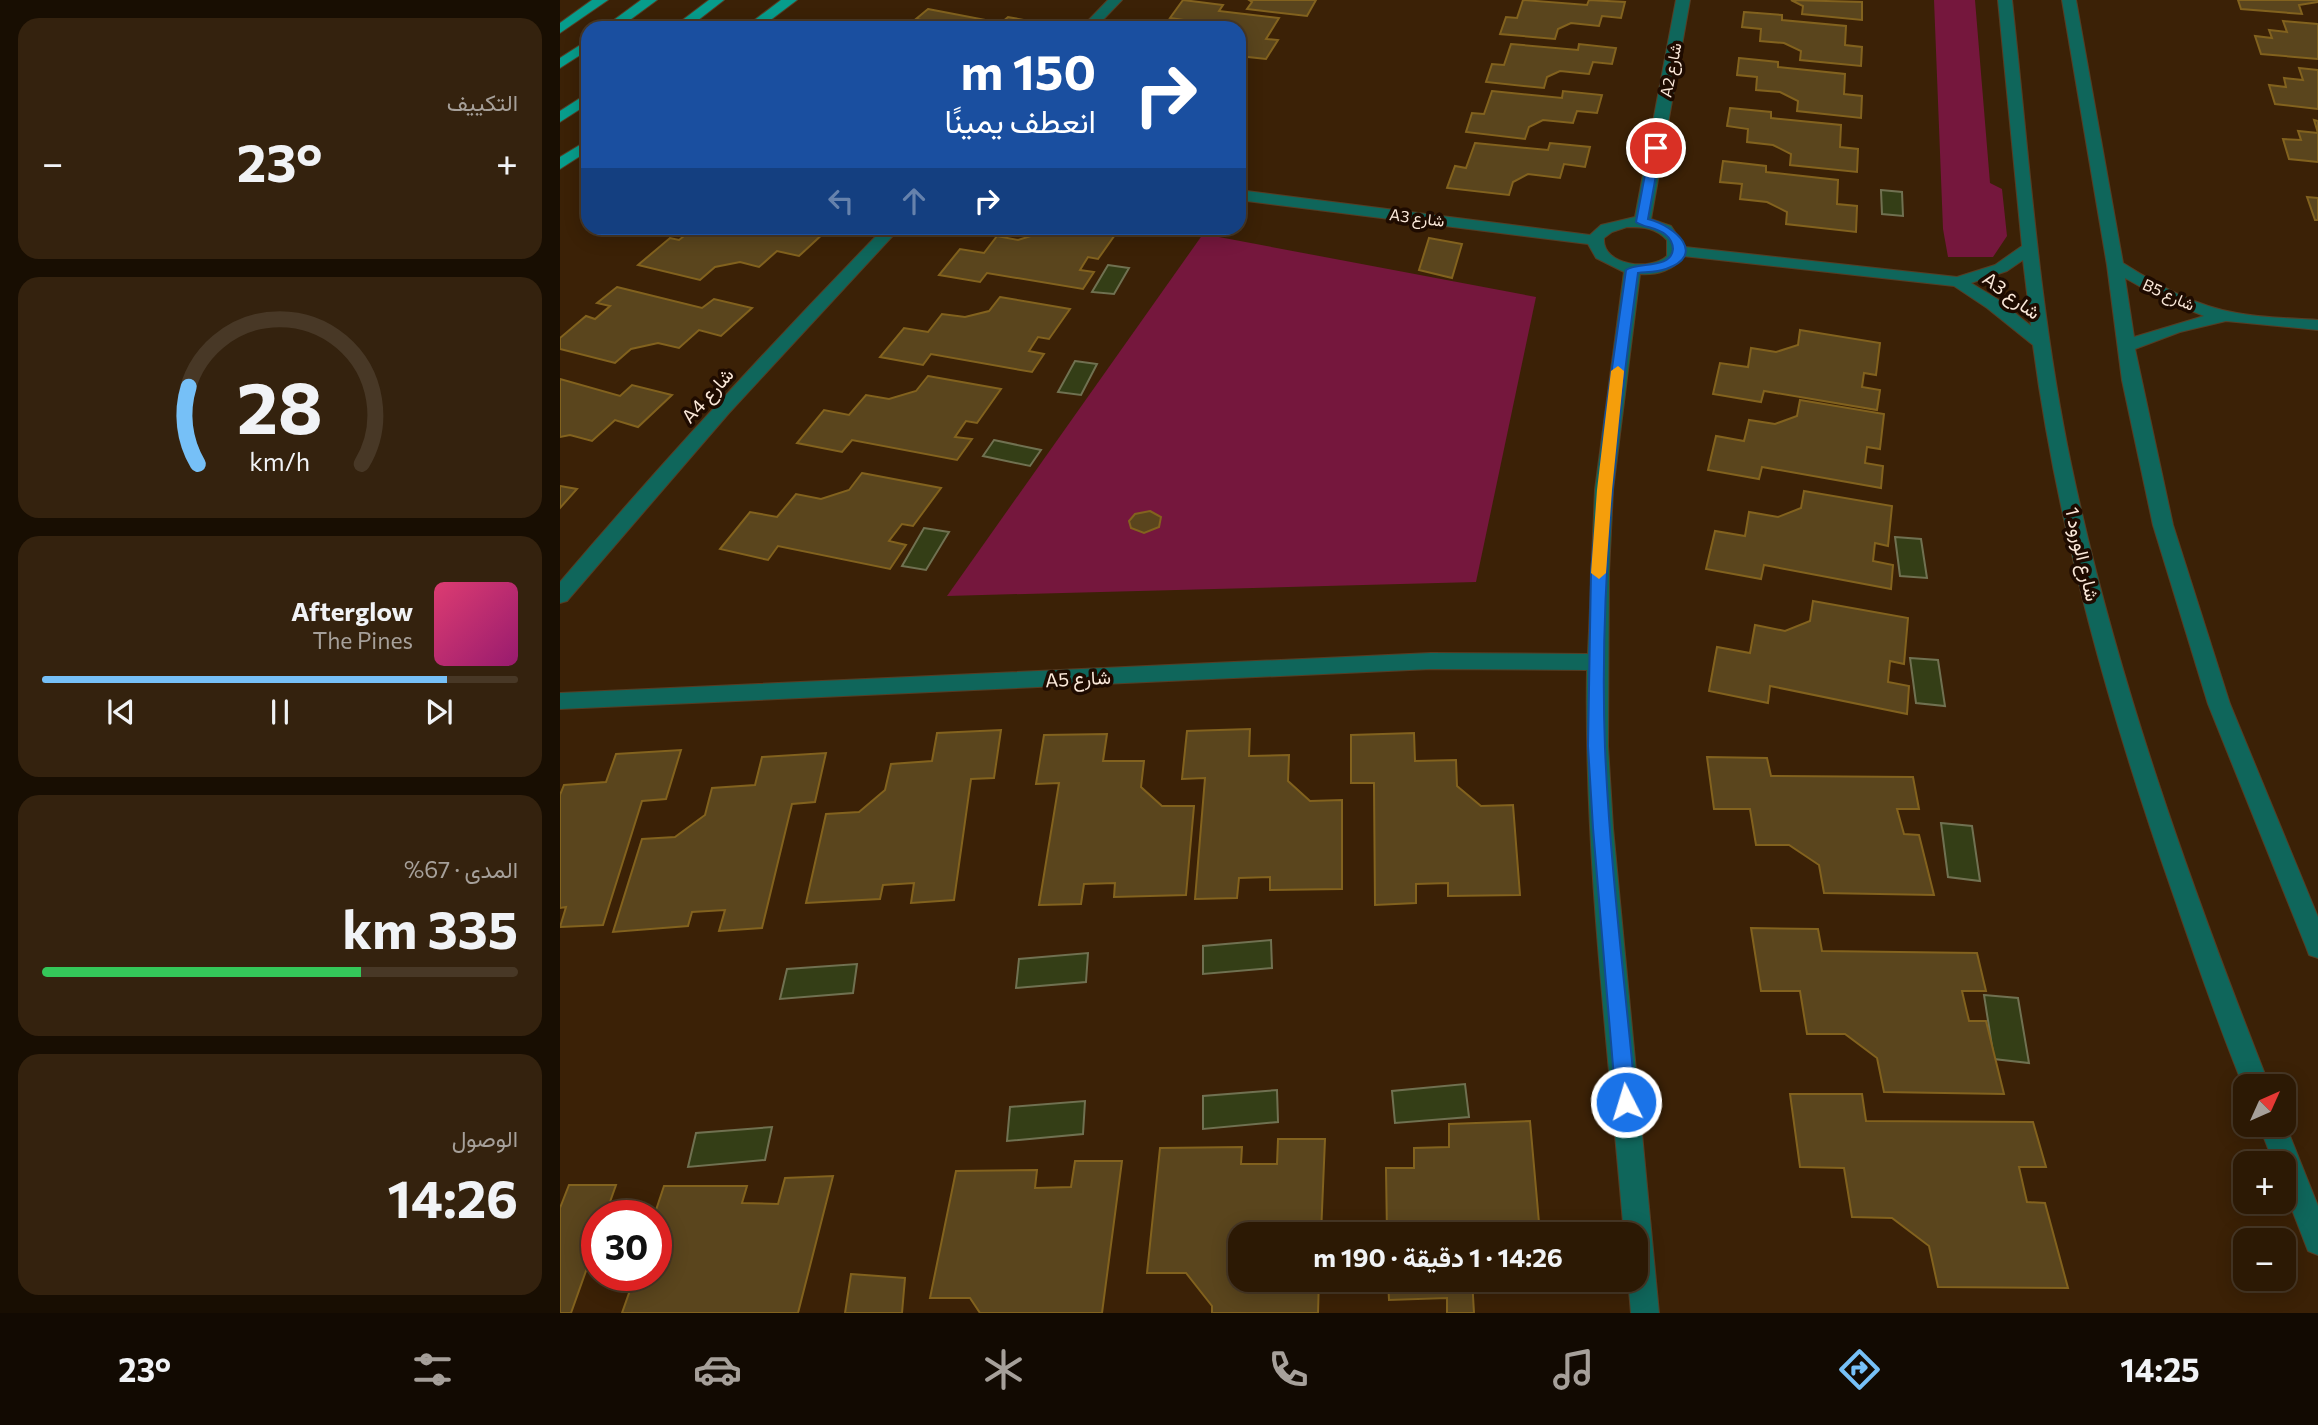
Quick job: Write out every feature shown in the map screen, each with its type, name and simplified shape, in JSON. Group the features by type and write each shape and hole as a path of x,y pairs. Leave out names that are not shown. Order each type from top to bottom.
{"main road":[{"path":"560,29 601,0"},
{"path":"620,21 650,0"},
{"path":"688,21 717,0"},
{"path":"761,21 790,0"},
{"path":"560,64 581,49"},
{"path":"560,118 581,102"},
{"path":"560,164 581,149"}],"street":[{"path":"1095,21 1115,0"},
{"name":"A2 شارع","path":"1642,222 1683,0"},
{"name":"شارع الورود 1","path":"2005,0 2041,343 2062,462 2086,572 2120,698 2183,889 2252,1074"},
{"path":"2069,0 2115,265 2126,347 2148,462 2188,610 2224,716 2318,947"},
{"name":"A3 شارع","path":"1246,196 1594,240"},
{"path":"1642,222 1658,225 1678,241 1679,251 1674,260 1663,267 1632,270 1602,258 1595,249 1594,240 1600,231 1611,225 1642,222"},
{"name":"A4 شارع","path":"560,596 625,518 754,373 885,235"},
{"name":"A3 شارع","path":"1679,251 1958,282 2001,268 2030,247"},
{"name":"B5 شارع","path":"2115,265 2184,303 2225,316 2318,325"},
{"path":"1632,270 1611,417 1604,490 1597,662 1597,746 1601,828 1645,1313"},
{"name":"A3 شارع","path":"1958,282 1993,304 2041,343"},
{"name":"B5 شارع","path":"2126,347 2155,333 2225,316"},
{"name":"A5 شارع","path":"560,701 1431,661 1597,662"},
{"path":"2277,1138 2318,1241"}],"shaded area":[{"path":"1934,0 1975,0 1990,183 2002,189 2007,236 1993,257 1948,257 1943,229"},
{"path":"1881,190 1902,192 1903,216 1882,214"},
{"path":"1202,235 1536,297 1476,582 947,596"},
{"path":"1108,265 1129,268 1114,294 1092,292"},
{"path":"1075,361 1097,364 1081,395 1058,392"},
{"path":"994,440 1041,450 1030,466 983,456"},
{"path":"924,528 949,532 926,570 902,566"},
{"path":"1895,537 1921,539 1927,578 1900,576"},
{"path":"1910,658 1938,660 1945,706 1916,703"},
{"path":"1941,823 1972,826 1980,881 1948,877"},
{"path":"1271,940 1272,968 1203,974 1203,946"},
{"path":"1088,953 1086,982 1016,988 1019,959"},
{"path":"857,964 853,993 780,999 787,969"},
{"path":"1984,995 2018,998 2029,1063 1994,1059"},
{"path":"1465,1084 1469,1117 1395,1123 1392,1091"},
{"path":"1277,1090 1278,1122 1203,1129 1203,1096"},
{"path":"1085,1101 1083,1134 1007,1141 1010,1107"},
{"path":"772,1127 765,1160 688,1167 696,1133"}],"building":[{"path":"1183,0 1223,5 1219,11 1279,18 1266,39 1278,40 1266,59 1246,57 1246,21 1183,21 1170,18"},
{"path":"1249,0 1316,0 1307,16 1247,9 1252,2"},
{"path":"1523,0 1587,5 1589,0 1625,2 1621,18 1602,16 1599,26 1571,23 1558,29 1555,39 1500,34 1506,17 1517,18"},
{"path":"1791,0 1862,2 1862,20 1802,14 1803,6"},
{"path":"2238,0 2318,2 2299,5 2302,14 2241,9"},
{"path":"928,9 991,21 927,21 916,19"},
{"path":"1744,12 1782,15 1782,20 1846,26 1845,45 1862,47 1861,66 1800,60 1801,51 1784,43 1760,41 1761,29 1742,27"},
{"path":"1008,17 1029,21 1003,21"},
{"path":"2283,21 2318,24 2318,59 2261,54 2255,36 2272,38 2269,30 2287,32"},
{"path":"1511,44 1578,50 1579,44 1616,48 1612,64 1593,62 1589,74 1560,71 1547,77 1544,88 1486,82 1492,64 1504,65"},
{"path":"1739,58 1778,62 1778,67 1845,74 1844,94 1862,96 1861,118 1797,111 1798,101 1780,92 1756,90 1757,77 1737,75"},
{"path":"2299,68 2318,70 2318,109 2275,104 2269,85 2286,87 2284,78 2303,80"},
{"path":"1492,91 1562,98 1563,91 1602,95 1597,113 1577,111 1573,123 1543,120 1529,127 1525,139 1466,132 1472,113 1484,114"},
{"path":"1730,108 1771,112 1771,118 1841,125 1840,147 1858,149 1857,172 1790,165 1791,154 1773,145 1747,142 1748,129 1727,126"},
{"path":"2298,131 2318,133 2318,162 2289,159 2283,139 2301,140"},
{"path":"1475,143 1548,150 1550,143 1590,147 1585,167 1564,164 1560,178 1528,174 1513,182 1509,195 1447,188 1455,166 1466,168"},
{"path":"1723,161 1766,166 1766,172 1838,180 1837,204 1857,206 1856,232 1786,224 1787,212 1767,202 1740,199 1742,184 1720,182"},
{"path":"2307,197 2318,198 2318,220 2315,220"},
{"path":"685,235 822,235 799,256 777,251 759,267 740,262 715,267 700,280 638,265 670,238 679,240"},
{"path":"1034,235 1115,235 1098,259 1088,257 1080,270 1094,272 1083,289 987,273 980,282 939,275 960,249 984,253 997,236 1018,240"},
{"path":"1429,238 1462,244 1452,278 1419,270"},
{"path":"617,287 702,308 714,299 752,308 721,336 699,330 679,348 658,343 631,349 615,363 560,349 560,338 586,316 595,319 610,306 597,303"},
{"path":"1000,297 1070,309 1049,339 1038,337 1029,351 1044,354 1032,372 931,354 923,365 880,357 904,328 928,332 942,314 965,317 989,311"},
{"path":"1800,330 1880,343 1876,375 1864,373 1862,387 1880,390 1877,410 1764,391 1761,402 1713,394 1720,363 1748,367 1751,348 1776,352 1798,345"},
{"path":"928,376 1001,389 977,423 966,421 955,437 972,439 957,460 852,440 842,452 797,443 824,410 849,415 866,395 889,399 916,391"},
{"path":"560,379 620,396 632,385 672,395 638,427 615,420 592,441 570,435 560,437"},
{"path":"1800,400 1884,414 1880,449 1867,447 1865,463 1883,466 1881,488 1762,467 1759,479 1708,470 1716,436 1744,441 1749,420 1775,424 1797,416"},
{"path":"862,473 941,488 913,526 902,524 889,541 906,545 890,569 778,546 768,560 720,549 750,512 777,517 796,494 821,499 849,490"},
{"path":"560,486 577,489 560,508"},
{"path":"1804,491 1892,506 1888,546 1875,543 1873,561 1893,565 1891,589 1764,565 1761,579 1706,569 1715,531 1745,536 1749,512 1778,517 1801,508"},
{"path":"1150,511 1161,517 1159,527 1144,533 1131,528 1129,521 1135,514"},
{"path":"1813,601 1908,618 1904,664 1890,661 1888,682 1909,686 1907,714 1770,686 1768,703 1709,691 1717,647 1750,653 1755,625 1785,631 1810,621"},
{"path":"1250,729 1249,756 1289,755 1288,781 1310,801 1342,800 1342,889 1270,890 1270,877 1239,878 1237,898 1195,899 1205,778 1182,779 1187,731"},
{"path":"1001,730 994,778 971,779 954,900 911,903 914,883 883,885 880,899 806,903 826,814 859,812 885,790 891,764 932,761 937,733"},
{"path":"1414,733 1415,761 1456,760 1457,786 1481,806 1513,805 1520,895 1448,896 1448,883 1416,884 1416,903 1375,905 1374,783 1351,783 1351,735"},
{"path":"1107,734 1103,761 1144,761 1141,787 1162,806 1194,806 1186,895 1114,897 1115,883 1084,884 1081,904 1039,905 1059,783 1036,784 1044,735"},
{"path":"681,750 666,799 642,801 603,925 560,927 566,907 560,908 560,795 564,785 606,782 616,754"},
{"path":"826,753 815,802 792,804 762,928 719,931 725,910 692,912 688,926 613,932 642,839 675,837 705,815 712,788 755,785 762,757"},
{"path":"1707,757 1767,758 1771,776 1913,777 1919,809 1897,809 1904,834 1919,835 1934,895 1824,893 1819,865 1789,845 1756,845 1750,809 1714,809"},
{"path":"1751,928 1818,929 1822,951 1977,953 1986,991 1962,991 1969,1021 1986,1021 2004,1094 1884,1092 1877,1058 1845,1034 1807,1034 1800,991 1761,991"},
{"path":"1790,1094 1862,1094 1866,1121 2033,1122 2046,1167 2019,1167 2027,1202 2045,1203 2068,1288 1938,1287 1929,1246 1892,1218 1852,1217 1844,1168 1800,1167"},
{"path":"1530,1121 1539,1222 1387,1222 1386,1168 1414,1168 1414,1148 1449,1147 1449,1124"},
{"path":"1278,1139 1325,1139 1322,1222 1228,1222 1228,1292 1319,1292 1318,1313 1212,1313 1212,1306 1186,1273 1147,1273 1160,1148 1242,1147 1241,1164 1277,1164"},
{"path":"1075,1161 1122,1161 1102,1313 980,1313 970,1298 930,1298 956,1171 1037,1170 1035,1188 1071,1187"},
{"path":"833,1176 798,1313 622,1313 630,1291 672,1291 672,1200 659,1200 664,1186 747,1186 742,1203 778,1204 785,1178"},
{"path":"569,1185 616,1185 611,1200 581,1200 581,1285 571,1313 560,1313 560,1208"},
{"path":"851,1274 905,1278 902,1313 845,1313"},
{"path":"1389,1292 1473,1292 1474,1313 1447,1313 1447,1298 1389,1300"}],"slow traffic":[{"path":"1599,573 1604,490 1618,371"}],"route":[{"path":"1626,1102 1601,828 1597,746 1599,572 1611,417 1632,270 1663,267 1674,260 1679,251 1678,241 1670,232 1658,225 1642,222 1656,148"}]}
